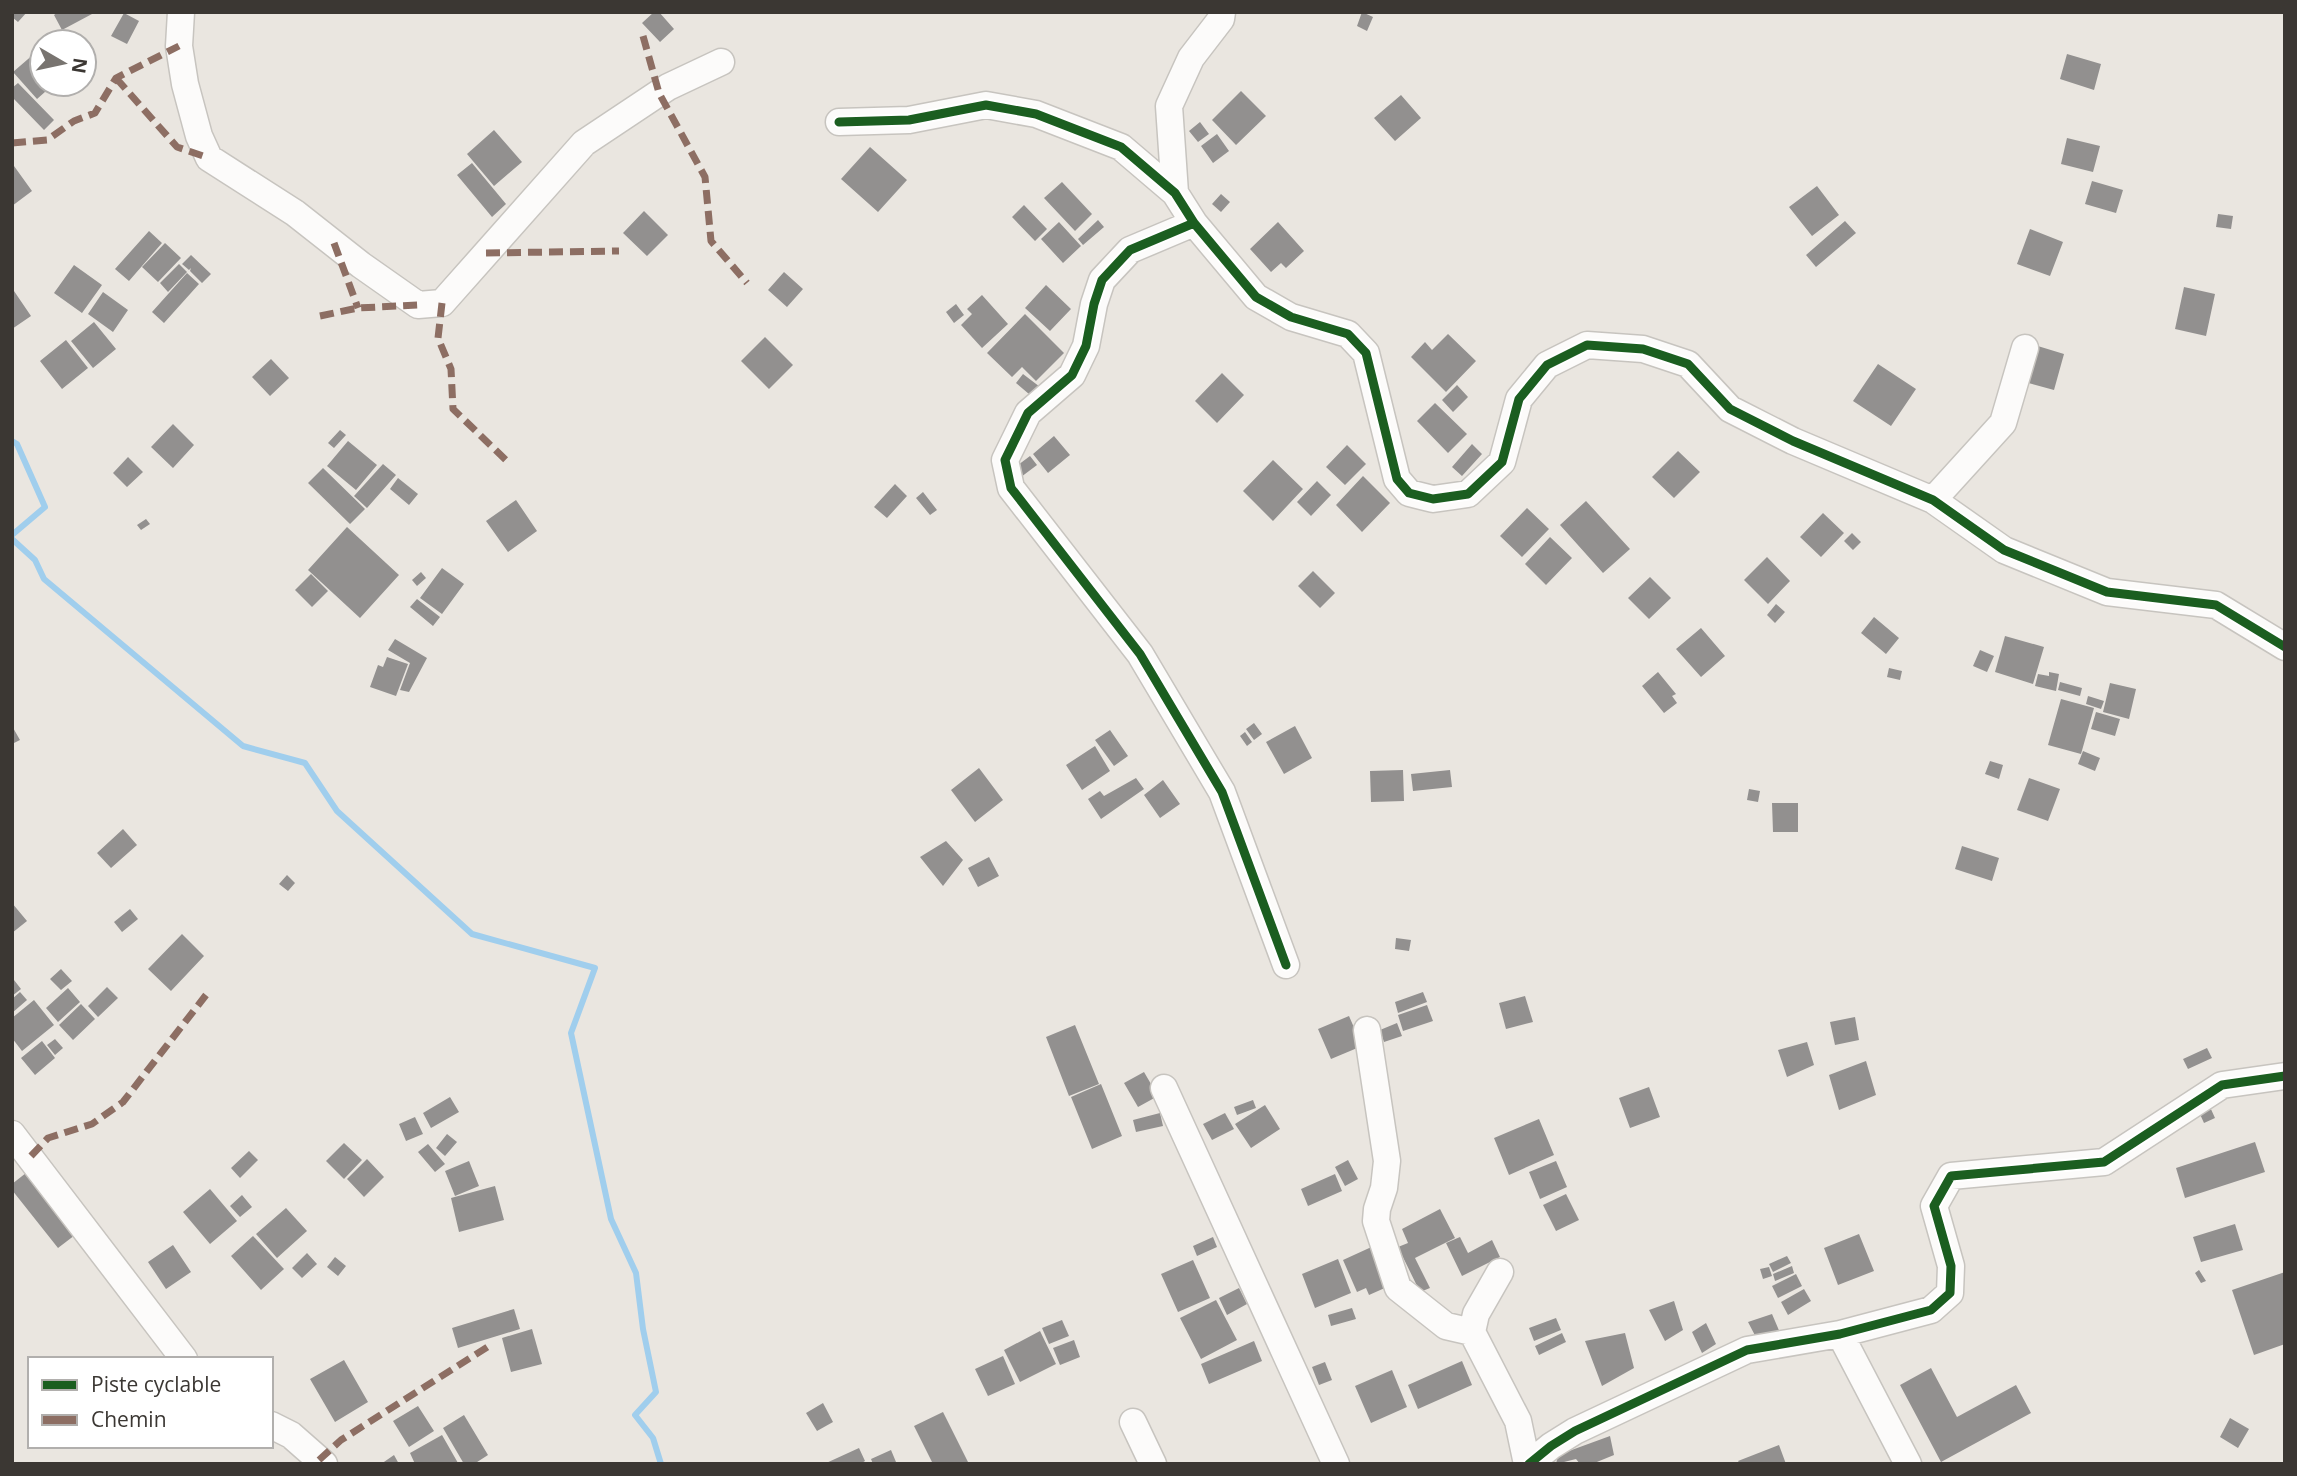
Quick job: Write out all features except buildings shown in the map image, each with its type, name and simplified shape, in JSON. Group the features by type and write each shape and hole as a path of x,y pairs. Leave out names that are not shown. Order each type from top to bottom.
{"street":[{"path":"181,12 179,46 185,84 199,136 209,158 295,213 361,265 418,305 442,303 584,143 668,86 722,62"},
{"path":"1175,193 1169,106 1191,58 1221,19 1222,12"},
{"path":"839,122 909,120 986,105 1036,114 1121,147 1175,193 1194,223 1256,297 1291,317 1348,334 1366,353 1397,480 1409,493 1433,499 1468,494 1502,461 1519,400 1547,365 1587,345 1643,349 1688,364 1730,409 1793,441 1933,500 2004,550 2107,592 2216,605 2285,647"},
{"path":"1194,223 1130,250 1102,280 1094,304 1086,346 1072,375 1028,413 1005,460 1011,488 1140,654 1222,792 1286,965"},
{"path":"1933,500 2003,423 2025,348"},
{"path":"1367,1030 1387,1161 1376,1221 1398,1288 1446,1325 1472,1332"},
{"path":"1500,1272 1476,1314 1472,1332 1518,1421 1528,1464 1575,1432 1747,1350 1840,1335 1931,1310 1950,1293 1951,1266 1934,1206 1951,1176 2104,1162 2222,1085 2285,1076"},
{"path":"1164,1088 1336,1464"},
{"path":"12,1134 182,1357"},
{"path":"1840,1335 1908,1464"},
{"path":"1133,1422 1153,1464"},
{"path":"273,1426 291,1435 324,1464"}],"waterway":[{"path":"12,441 17,444 45,507 12,535"},
{"path":"12,539 35,560 44,579 243,746 305,763 337,811 472,934 595,968 571,1033 611,1219 636,1273 643,1329 656,1392 635,1415 653,1438 661,1464"}],"marked path":[{"path":"643,36 659,93 705,177 711,241 747,283"},
{"path":"12,143 47,140 74,121 95,113 116,78 179,46"},
{"path":"116,78 177,147 209,158"},
{"path":"334,243 358,308"},
{"path":"486,253 619,251"},
{"path":"442,303 438,338 451,369 453,409 510,464"},
{"path":"320,316 358,308 418,305"},
{"path":"31,1156 48,1138 92,1124 123,1102 206,995"},
{"path":"319,1460 341,1440 489,1346"}],"cycle path":[{"path":"839,122 909,120 986,105 1036,114 1121,147 1175,193 1194,223 1256,297 1291,317 1348,334 1366,353 1397,479 1409,493 1433,499 1468,494 1502,462 1519,399 1547,365 1587,345 1643,349 1688,364 1730,409 1793,441 1933,500 2004,550 2107,592 2216,605 2285,647"},
{"path":"1194,223 1130,250 1102,280 1094,304 1086,346 1072,375 1028,413 1005,460 1011,488 1140,654 1222,792 1286,965"},
{"path":"1529,1464 1575,1431 1747,1350 1840,1334 1931,1310 1950,1293 1951,1266 1934,1206 1951,1176 2104,1162 2222,1085 2285,1076"}]}
